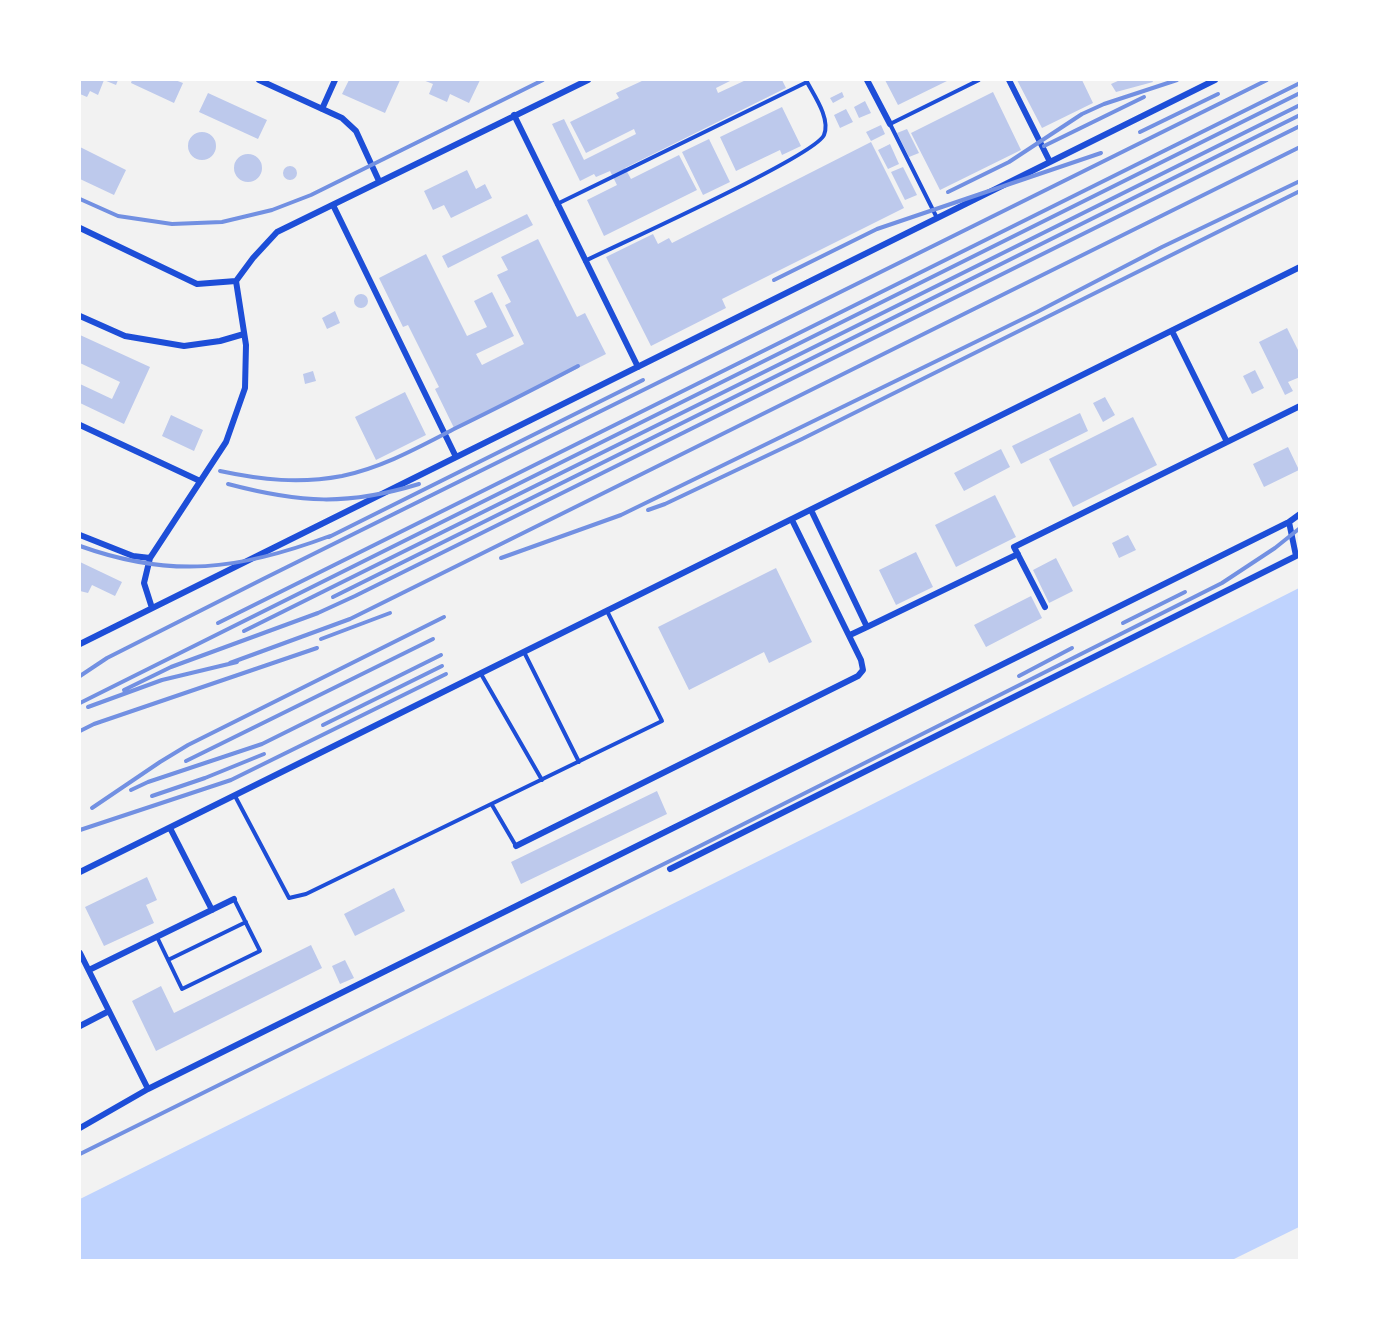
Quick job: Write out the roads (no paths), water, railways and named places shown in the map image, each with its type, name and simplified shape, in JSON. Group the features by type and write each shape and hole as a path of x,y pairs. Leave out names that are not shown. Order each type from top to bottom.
{"street":[{"path":"259,80 342,118 356,131 379,181"},
{"path":"322,109 334,80"},
{"path":"152,608 146,596 144,583 150,558 226,442 245,388 246,345 236,281 253,258 277,232 588,80"},
{"path":"867,80 890,124"},
{"path":"1009,80 1050,162"},
{"path":"80,644 1215,80"},
{"path":"514,115 638,367"},
{"path":"333,205 456,457"},
{"path":"80,228 197,284 236,281"},
{"path":"80,872 1299,267"},
{"path":"80,316 125,336 184,346 220,341 244,334"},
{"path":"1172,331 1227,442"},
{"path":"1045,607 1014,547 1299,406"},
{"path":"80,425 200,481"},
{"path":"811,510 867,627"},
{"path":"80,1128 148,1089 1289,522 1299,514"},
{"path":"516,846 858,676 863,670 861,660 792,520"},
{"path":"670,869 1298,555 1289,522"},
{"path":"80,535 132,556 150,558"},
{"path":"850,635 1018,554"},
{"path":"170,828 212,910"},
{"path":"88,970 234,899"},
{"path":"80,953 148,1089"},
{"path":"80,1026 109,1011"}],"lane":[{"path":"937,218 890,124 979,80"},
{"path":"557,204 806,81 825,122 825,133 819,142 790,160 700,206 585,261"},
{"path":"235,796 289,898 306,894 662,722 608,611"},
{"path":"524,652 579,762"},
{"path":"481,674 542,780"},
{"path":"492,805 516,846"},
{"path":"157,937 182,989 260,951 234,899"},
{"path":"168,960 246,922"}],"water":[{"path":"1299,588 1299,1227 1232,1260 80,1260 80,1199 855,813"}],"railway":[{"path":"80,199 118,216 172,224 222,222 272,210 311,195 543,80"},
{"path":"948,192 1009,162 1082,114 1104,104 1177,80"},
{"path":"80,676 107,658 263,579 1267,80"},
{"path":"218,623 1300,83"},
{"path":"80,703 1300,93"},
{"path":"1140,132 1218,94"},
{"path":"1044,146 1144,97"},
{"path":"244,631 1300,105"},
{"path":"333,597 1300,115"},
{"path":"124,690 171,667 318,613 355,596 1300,126"},
{"path":"230,663 350,619 1300,147"},
{"path":"774,280 877,229 1101,153"},
{"path":"501,558 621,515 1300,181"},
{"path":"648,510 802,439 1300,191"},
{"path":"220,471 266,479 296,480 342,476 357,472 415,449 578,366"},
{"path":"329,537 643,380"},
{"path":"228,484 278,495 324,499 369,496 419,484"},
{"path":"80,1154 1222,583 1275,548 1300,528"},
{"path":"80,546 145,563 205,566 265,557 330,536"},
{"path":"1123,623 1185,592"},
{"path":"321,639 390,613"},
{"path":"92,808 188,745 444,617"},
{"path":"186,761 433,639"},
{"path":"80,731 94,724 317,648"},
{"path":"1019,676 1072,648"},
{"path":"131,790 148,782 262,744 441,655"},
{"path":"88,707 162,680 237,662"},
{"path":"323,725 442,666"},
{"path":"80,830 231,780 446,674"},
{"path":"152,796 264,754"}]}
